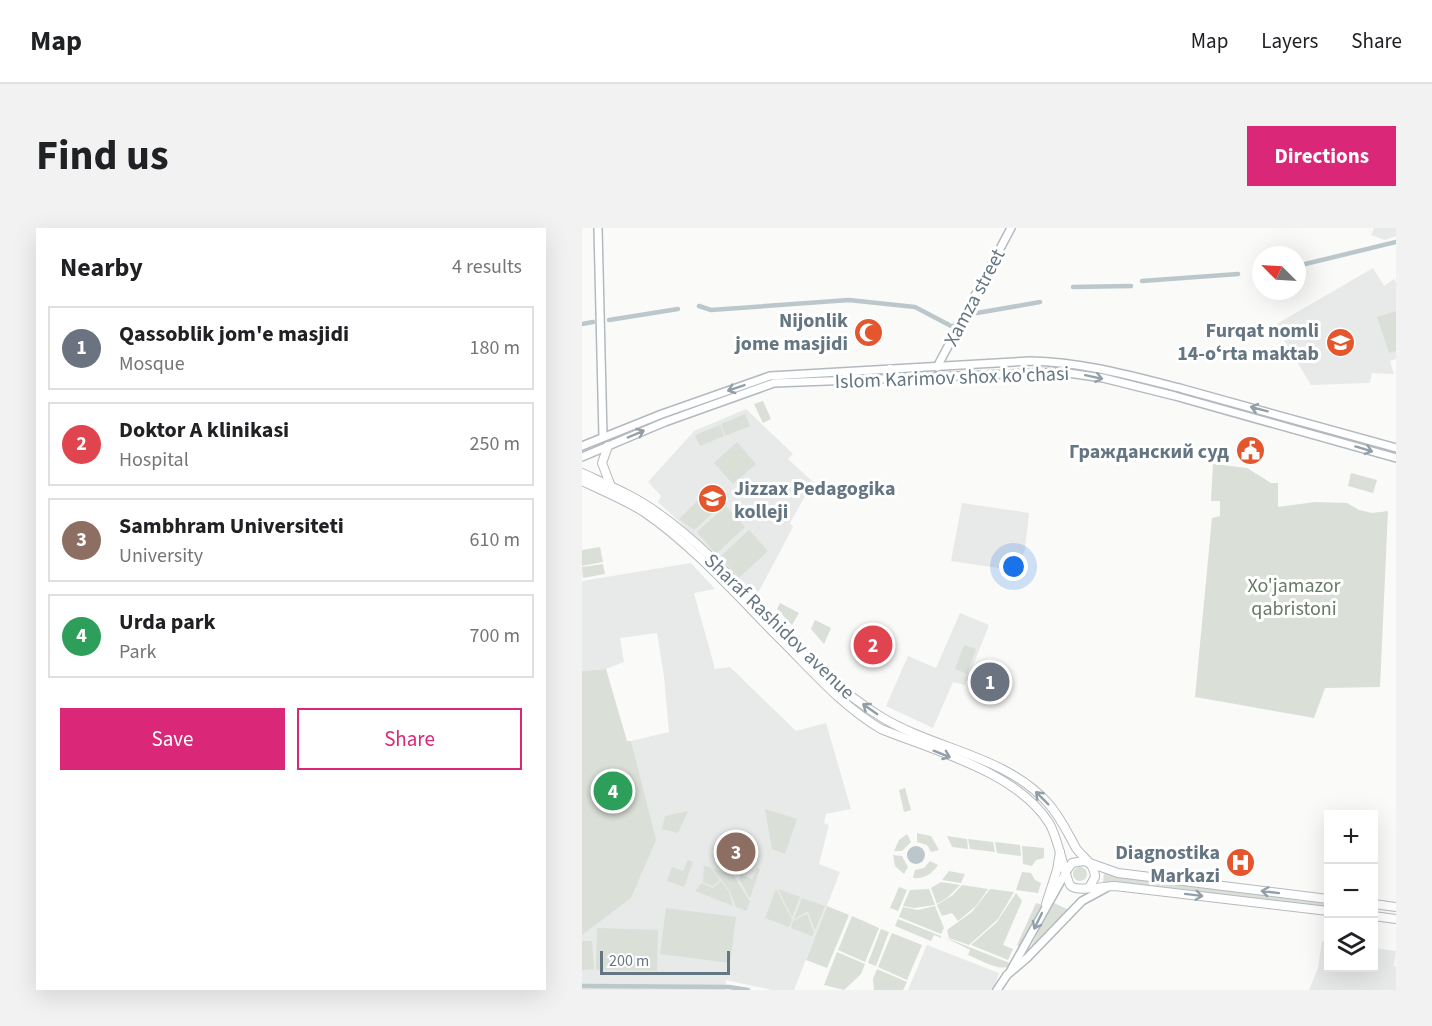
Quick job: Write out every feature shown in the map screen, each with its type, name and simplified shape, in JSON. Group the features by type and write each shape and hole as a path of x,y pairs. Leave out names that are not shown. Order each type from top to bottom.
{"main road":[{"path":"598,228 603,437"},
{"name":"Xamza street","path":"937,367 1011,228"},
{"name":"Islom Karimov shox ko'chasi","path":"890,374 937,367 1030,361 1068,362 1293,417 1396,448"},
{"name":"Islom Karimov shox ko'chasi","path":"582,457 665,422 774,383 890,374 1072,372 1290,427 1396,458"},
{"name":"Islom Karimov shox ko'chasi","path":"582,446 770,376 849,376"},
{"path":"1290,427 1295,424 1293,417"},
{"path":"1330,439 1327,433 1333,430"},
{"path":"608,446 602,463 605,478 610,485"},
{"name":"Sharaf Rashidov avenue","path":"582,473 610,485 664,517 814,675 864,718 881,729 999,778 1020,790 1046,818 1067,870"},
{"name":"Sharaf Rashidov avenue","path":"584,483 641,510 660,524 731,585 812,661 867,707 896,725 1016,777 1042,796 1088,862"},
{"path":"1064,825 1090,857 1118,873"},
{"path":"1046,904 1057,870 1060,848"},
{"path":"997,990 1010,973 1046,904 1067,870 1076,861 1088,862 1118,873 1324,898"},
{"path":"1082,901 1095,874 1088,862"},
{"path":"1067,870 1067,880 1072,887 1081,890 1090,886 1115,886 1324,910"},
{"path":"1010,973 1028,958 1082,901 1096,892 1115,886"},
{"path":"1378,905 1396,907"},
{"path":"1378,917 1396,919"}],"shaded area":[{"path":"1374,228 1396,228 1396,236 1385,240 1371,235"},
{"name":"Furqat nomli 14-oʻrta maktab","path":"1373,268 1384,286 1394,279 1396,282 1396,359 1390,361 1394,374 1372,373 1370,383 1311,385 1275,325"},
{"name":"Jizzax Pedagogika kolleji","path":"746,409 793,454 788,459 813,482 790,523 793,527 757,595 658,502 661,496 648,482 694,431"},
{"path":"962,503 1029,513 1025,549 1018,571 951,561"},
{"path":"691,563 715,589 694,593 715,669 730,667 796,731 826,723 851,809 826,814 824,823 829,825 819,864 840,872 794,990 772,990 726,980 725,990 582,990 582,888 655,840 631,741 669,732 657,633 620,638 624,662 606,669 582,671 582,581"},
{"path":"960,613 989,625 965,685 953,682 933,728 886,706 908,656 936,668"},
{"path":"916,846 922,849 925,855 922,861 916,864 910,861 907,855 910,849"},
{"path":"1322,941 1324,941 1324,972 1378,972 1378,949 1396,951 1394,966 1396,966 1396,990 1309,990 1318,968"},
{"path":"927,945 999,973 993,990 908,990"}],"green space":[{"path":"1396,311 1396,351 1389,353 1377,317"},
{"path":"763,401 771,419 763,423 754,404"},
{"path":"745,414 750,426 725,436 721,424"},
{"path":"720,425 724,436 700,446 695,435"},
{"path":"737,442 756,464 733,484 714,463"},
{"name":"Xo'jamazor qabristoni","path":"1213,464 1247,468 1271,483 1278,483 1278,507 1315,502 1347,503 1359,510 1372,513 1388,511 1380,687 1325,688 1314,718 1195,697 1212,518 1220,516 1220,501 1211,501"},
{"path":"1351,473 1377,480 1373,493 1348,486"},
{"path":"702,496 716,510 694,530 679,519"},
{"path":"726,506 745,527 716,554 697,532"},
{"path":"749,530 768,551 739,578 720,557"},
{"path":"600,547 603,562 582,566 582,550"},
{"path":"603,564 605,574 583,578 582,567"},
{"path":"780,603 799,613 792,625 777,609"},
{"path":"815,620 831,628 824,644 811,629"},
{"path":"964,645 976,649 967,674 955,669"},
{"path":"606,669 627,741 631,741 656,840 631,898 582,935 582,671"},
{"path":"905,788 911,810 904,812 899,790"},
{"path":"765,809 797,819 785,854 772,849"},
{"path":"688,811 678,833 662,829 665,816"},
{"path":"917,833 931,836 939,850 931,852 927,845 917,842"},
{"path":"907,834 911,842 902,851 894,851 899,840"},
{"path":"947,836 967,839 968,849 952,847"},
{"path":"968,839 993,842 995,852 970,849"},
{"path":"995,842 1020,845 1021,856 997,853"},
{"path":"1022,846 1044,848 1044,858 1036,860 1032,866 1023,864"},
{"path":"893,855 902,856 908,867 904,874 895,866"},
{"path":"688,860 693,862 684,887 667,881 672,867 683,871"},
{"path":"930,861 938,865 933,871 924,877 913,878 915,870 924,868"},
{"path":"704,866 710,867 720,880 713,886 703,882"},
{"path":"1077,867 1083,867 1087,874 1083,881 1077,881 1073,877 1073,871"},
{"path":"712,868 734,876 750,902 746,911 736,907 730,891"},
{"path":"757,868 760,869 750,898 739,879 741,874 752,879"},
{"path":"949,871 965,874 961,883 942,880"},
{"path":"1022,872 1031,873 1035,880 1041,883 1038,893 1016,890"},
{"path":"1104,874 1324,903 1324,907 1138,884 1103,882"},
{"path":"721,881 729,892 733,906 695,891 702,883 713,888"},
{"path":"941,882 960,885 937,904 931,888"},
{"path":"962,885 988,889 976,906 958,921 952,913 942,916 937,905 953,895"},
{"path":"899,887 907,890 898,911 890,908"},
{"path":"776,889 792,920 789,927 765,918"},
{"path":"778,889 800,897 792,917"},
{"path":"929,889 935,905 914,908 903,906 910,890"},
{"path":"990,889 1014,892 998,919 969,945 949,938 947,930 972,912"},
{"path":"1016,893 1022,901 1003,945 1013,949 1008,960 971,945 997,922"},
{"path":"802,898 825,906 815,930 808,911 794,919"},
{"path":"1052,902 1069,910 1029,951"},
{"path":"1036,903 1043,905 1022,948 1017,945"},
{"path":"827,906 849,915 827,968 806,960"},
{"path":"935,906 944,928 941,934 899,917 903,907 918,910"},
{"path":"666,908 736,917 730,963 660,954"},
{"path":"807,914 814,933 812,936 791,928 793,921"},
{"path":"852,916 879,928 865,962 838,950"},
{"path":"898,919 941,936 941,938 934,935 931,941 895,926"},
{"path":"597,928 658,930 657,971 596,970"},
{"path":"881,929 889,932 876,966 868,963"},
{"path":"892,933 922,945 907,980 878,967"},
{"path":"944,937 1012,964 1003,968 991,965 968,955 970,950"},
{"path":"582,941 592,941 594,969 582,970"},
{"path":"837,952 865,964 861,974 844,990 824,985"},
{"path":"877,969 907,982 903,990 874,990 873,979"}],"waterway":[{"path":"1306,264 1396,242"},
{"path":"1142,281 1238,274"},
{"path":"1073,287 1131,286"},
{"path":"699,306 711,310 849,300 915,307 953,327 961,316"},
{"path":"967,310 977,313 1040,302"},
{"path":"609,320 678,309"},
{"path":"582,324 593,322"},
{"path":"582,986 729,987 748,990"}],"place":[{"name":"Nijonlik jome masjidi","path":"869,332"},
{"name":"Furqat nomli 14-oʻrta maktab","path":"1340,342"},
{"name":"Гражданский суд","path":"1250,451"},
{"name":"Jizzax Pedagogika kolleji","path":"713,499"},
{"name":"Doktor A klinikasi","path":"873,645"},
{"name":"Qassoblik jom'e masjidi","path":"990,682"},
{"name":"Urda park","path":"613,791"},
{"name":"Sambhram Universiteti","path":"736,852"},
{"name":"Diagnostika Markazi","path":"1241,863"}]}
